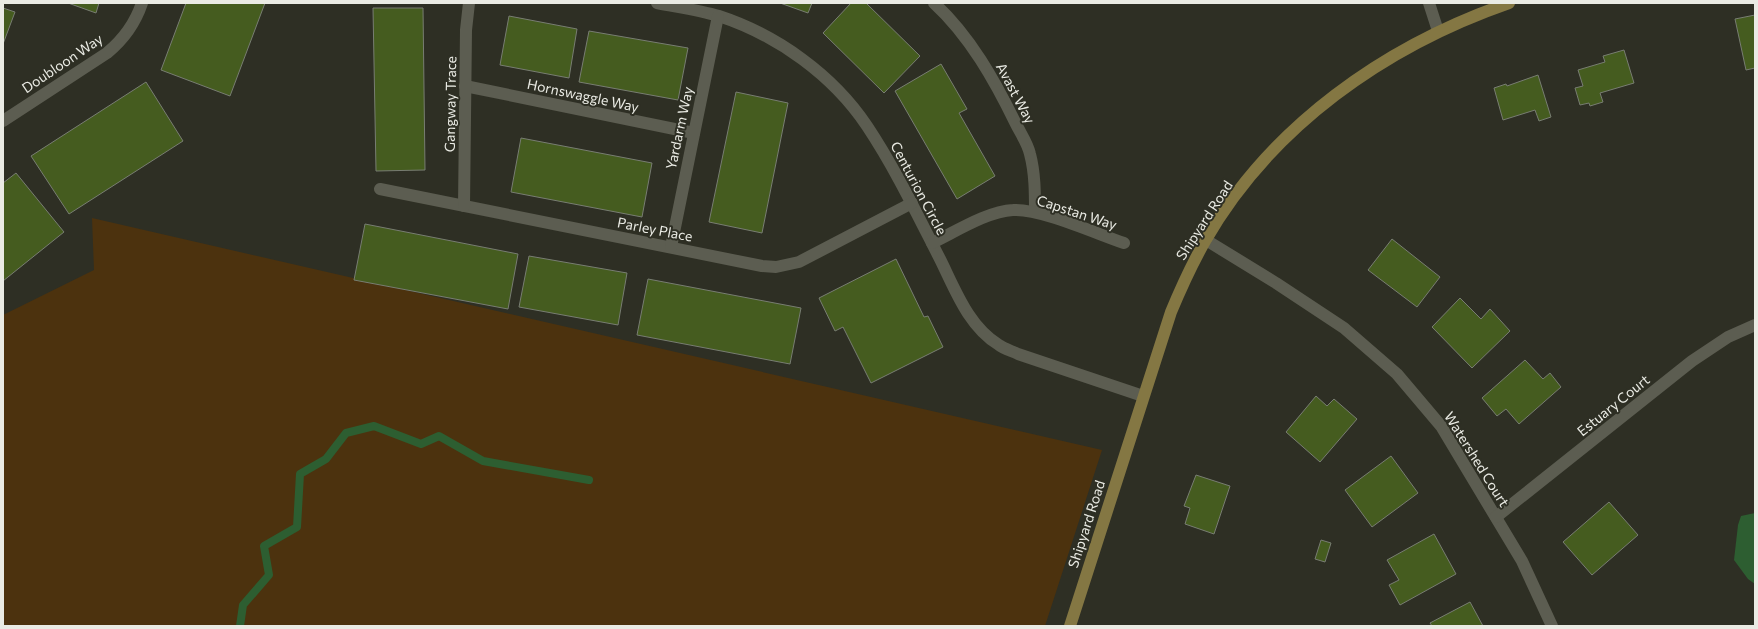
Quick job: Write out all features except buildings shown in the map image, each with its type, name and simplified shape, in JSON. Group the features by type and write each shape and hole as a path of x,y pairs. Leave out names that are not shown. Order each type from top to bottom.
{"street":[{"name":"Doubloon Way","path":"3,121 107,54 131,29 142,3"},
{"name":"Gangway Trace","path":"464,206 466,30 469,3"},
{"name":"Centurion Circle","path":"657,3 673,5 718,16 748,28 775,42 805,62 830,82 866,125 912,203 969,315 983,333 999,345 1018,354 1143,396"},
{"name":"Avast Way","path":"934,3 962,34 983,63 1002,95 1030,153 1035,181 1035,212"},
{"path":"1429,3 1438,31"},
{"name":"Shipyard Road","path":"1070,626 1171,312 1187,275 1206,240 1232,201 1259,167 1288,135 1314,111 1365,73 1438,31 1509,3"},
{"name":"Yardarm Way","path":"671,247 718,16"},
{"name":"Hornswaggle Way","path":"466,86 694,133"},
{"name":"Parley Place","path":"380,189 762,266 787,266 799,262 912,203"},
{"name":"Capstan Way","path":"932,243 994,214 1014,210 1035,212 1124,243"},
{"name":"Watershed Court","path":"1206,240 1276,282 1344,328 1397,374 1441,426 1522,561 1552,626"},
{"name":"Estuary Court","path":"1496,517 1692,361 1728,337 1755,325"}],"shaded area":[{"path":"92,218 1102,450 1045,626 3,626 3,315 94,270"},
{"path":"1755,513 1755,584 1748,579 1734,560 1738,525 1741,516"}],"waterway":[{"path":"240,626 243,605 269,575 264,546 297,527 300,474 326,459 346,433 374,426 421,444 439,436 483,461 589,480"}]}
